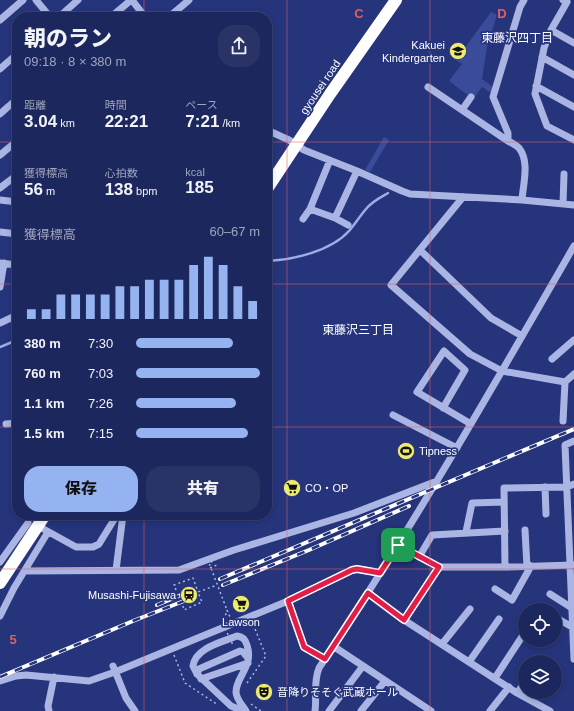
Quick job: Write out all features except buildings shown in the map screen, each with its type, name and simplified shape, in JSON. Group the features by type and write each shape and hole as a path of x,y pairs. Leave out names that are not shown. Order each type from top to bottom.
{"highway":[{"name":"gyousei road","path":"272,182 330,94 396,0"},
{"path":"0,583 42,520"}],"street":[{"path":"0,20 23,0"},
{"path":"36,0 46,12"},
{"path":"65,12 78,0"},
{"path":"117,12 131,0 140,12"},
{"path":"175,12 189,0"},
{"path":"508,141 508,133 493,97 520,7 524,0"},
{"path":"563,0 567,2 551,30 544,48 535,94 547,126 574,140"},
{"path":"551,30 574,43"},
{"path":"542,57 574,76"},
{"path":"0,69 12,58"},
{"path":"536,86 574,107"},
{"path":"428,87 519,148 525,164 522,200"},
{"path":"462,110 470,97"},
{"path":"0,114 12,103"},
{"path":"272,132 289,140 304,150 410,194 522,200 574,205"},
{"path":"0,155 12,145"},
{"path":"303,219 310,209 330,160"},
{"path":"335,218 357,171"},
{"path":"563,204 564,174"},
{"path":"0,188 12,179"},
{"path":"463,197 391,285 470,354 502,371 565,382"},
{"path":"0,200 12,201"},
{"path":"310,209 335,218 348,225"},
{"path":"0,232 12,233"},
{"path":"316,711 314,690 319,668 368,593 457,448 574,246"},
{"path":"420,250 491,318 522,336"},
{"path":"0,287 2,263 12,264"},
{"path":"0,323 12,317"},
{"path":"552,359 574,340"},
{"path":"443,408 465,370 444,351 417,392 443,408 471,424"},
{"path":"563,422 565,382 574,374"},
{"path":"393,415 457,448"},
{"path":"6,424 12,424"},
{"path":"574,441 565,445 570,485 573,608 572,627 574,659"},
{"path":"25,571 179,570 234,550 354,513 437,481"},
{"path":"505,567 504,488 570,485"},
{"path":"545,487 546,514"},
{"path":"466,532 472,503 504,502"},
{"path":"38,527 76,547 93,547 98,544 114,520"},
{"path":"116,570 121,520"},
{"path":"0,562 38,527"},
{"path":"0,616 14,588 25,571 38,527"},
{"path":"495,590 512,600 529,566 525,530"},
{"path":"418,557 432,535 466,532 505,532"},
{"path":"398,545 439,567 572,565"},
{"path":"404,620 439,567"},
{"path":"0,681 16,676 26,675 89,681 114,669 288,601 352,570 357,569 380,573"},
{"path":"368,593 404,620 518,693"},
{"path":"550,594 573,608"},
{"path":"288,601 304,647 325,659"},
{"path":"442,644 470,609"},
{"path":"469,662 499,619"},
{"path":"562,621 572,627"},
{"path":"243,711 230,709 199,677 193,666 196,656 201,651 237,636 242,636 246,640 248,648 248,660 236,691 236,697 246,711"},
{"path":"495,678 518,643"},
{"path":"333,646 431,711"},
{"path":"199,677 199,669 240,652 243,652 248,660"},
{"path":"199,677 248,660"},
{"path":"329,711 363,666"},
{"path":"114,669 126,698 135,711"},
{"path":"47,709 54,678"},
{"path":"361,711 385,681"},
{"path":"490,711 509,687"},
{"path":"528,699 547,710"}],"path":[{"path":"217,559 209,563 231,620"},
{"path":"176,590 174,585 193,578 202,602 184,610 183,606"},
{"path":"198,592 217,585"},
{"path":"227,610 223,624 232,645"}],"shaded area":[{"path":"491,12 497,15 487,47 482,79 493,87 491,93 482,87 473,99 449,81 462,64 456,60"},
{"path":"384,137 389,140 370,172 365,170"}],"waterway":[{"path":"272,260 288,259 311,253 332,244 349,231 371,204 388,193"},
{"path":"0,347 12,342"}],"railway":[{"path":"220,579 574,429"},
{"path":"223,585 309,550 409,506"},
{"path":"157,605 191,591"},
{"path":"0,677 194,597"}],"place":[{"name":"Kakuei Kindergarten","path":"458,51"},
{"name":"Tipness","path":"406,451"},
{"name":"CO・OP","path":"292,488"},
{"name":"Musashi-Fujisawa","path":"189,595"},
{"name":"Lawson","path":"241,604"},
{"name":"音降りそそぐ武蔵ホール","path":"264,692"}],"district":[{"name":"東藤沢四丁目","path":"517,38"},
{"name":"東藤沢三丁目","path":"358,330"}],"route":[{"path":"398,545 439,567 404,620 398,614 368,593 325,659 304,647 288,601 352,570 357,569 380,573 398,545"}]}
